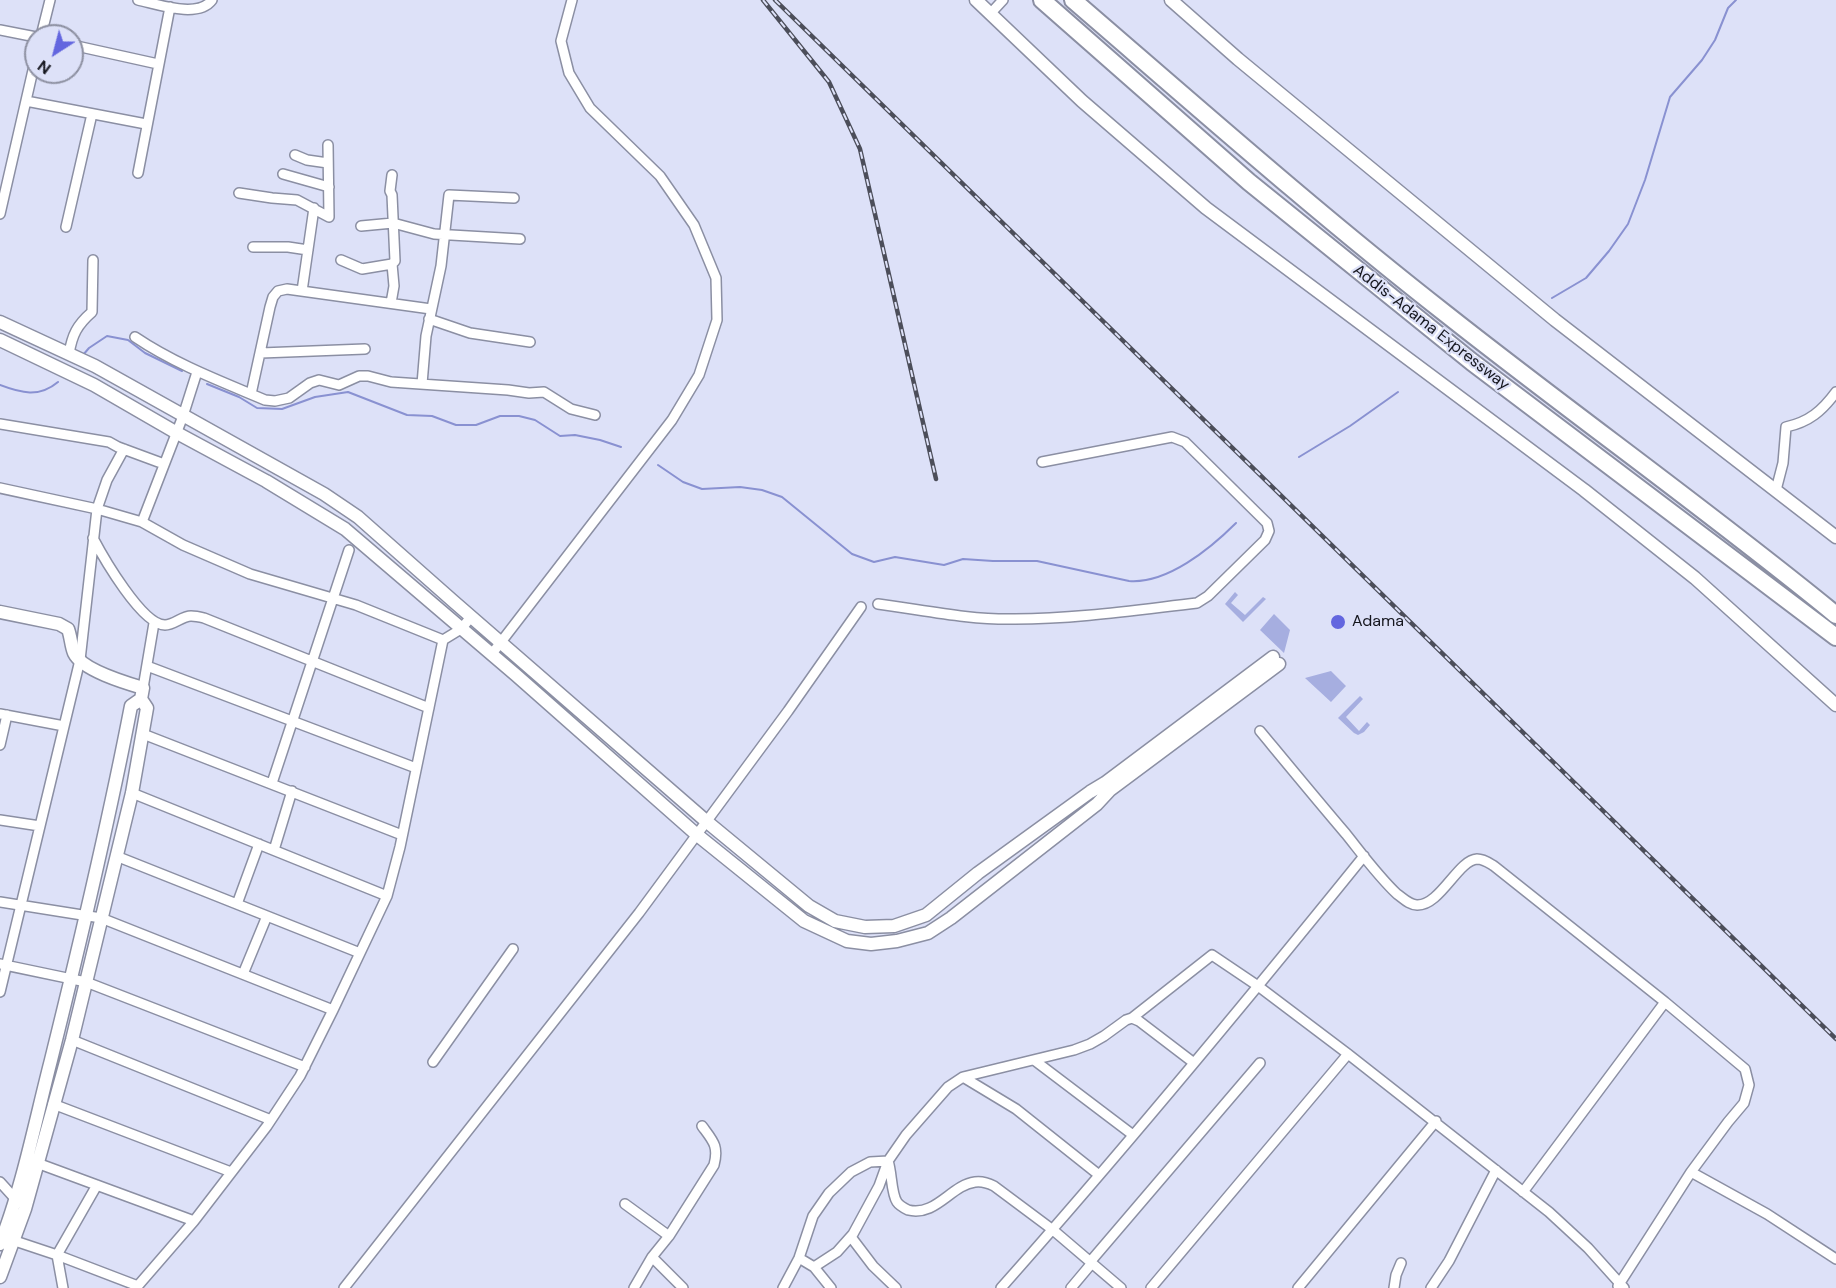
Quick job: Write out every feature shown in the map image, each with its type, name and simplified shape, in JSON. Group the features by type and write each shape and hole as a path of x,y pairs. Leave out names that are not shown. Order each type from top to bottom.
{"highway":[{"name":"Addis-Adama Expressway","path":"1042,0 1249,182 1481,369 1836,637"},
{"name":"Addis-Adama Expressway","path":"1073,0 1255,158 1445,314 1764,556 1836,615"}],"street":[{"path":"44,24 50,0"},
{"path":"138,0 194,10 208,6 212,0"},
{"path":"491,655 664,431 699,375 717,320 716,278 694,225 660,176 590,108 568,73 561,41 572,0"},
{"path":"976,0 1082,101 1206,208 1584,490 1695,578 1836,705"},
{"path":"1171,0 1238,59 1555,320 1836,537"},
{"path":"990,14 1002,1"},
{"path":"138,173 170,7"},
{"path":"0,30 24,35"},
{"path":"84,48 158,64"},
{"path":"0,214 5,170 30,84"},
{"path":"26,101 146,124"},
{"path":"66,227 92,114"},
{"path":"240,193 297,200 329,217 328,145"},
{"path":"295,155 307,160 328,163"},
{"path":"283,174 329,187"},
{"path":"391,303 394,286 392,264 395,261 390,192 392,175"},
{"path":"422,384 430,309 441,266 449,195 514,198"},
{"path":"302,291 314,207"},
{"path":"361,226 393,223 434,234 520,239"},
{"path":"253,247 288,247 308,250"},
{"path":"69,354 77,327 92,312 93,260"},
{"path":"341,260 362,269 392,264"},
{"path":"251,394 273,297 278,291 287,289 430,309"},
{"path":"429,319 470,333 530,342"},
{"path":"0,322 95,366 324,494 358,517 706,821 809,906 836,921 865,927 894,926 926,915 978,873 1276,661 951,918 928,933 897,941 871,944 847,941 804,921 696,834 345,529 266,481 94,385 0,340"},
{"path":"135,337 197,372 251,394 275,401 289,398 310,383 319,380 339,385 359,376 368,376 391,382 529,393 544,392 571,409 595,416"},
{"path":"261,352 365,349"},
{"path":"142,522 177,433 197,372"},
{"path":"1776,490 1783,463 1786,427 1803,423 1827,405 1836,392"},
{"path":"0,424 109,442 165,464"},
{"path":"878,604 953,616 1013,620 1085,616 1197,603 1208,596 1265,540 1269,531 1267,523 1231,487 1185,442 1173,437 1042,462"},
{"path":"0,992 4,965 21,905 80,660 97,509 107,480 124,449"},
{"path":"0,488 97,509 142,522 183,545 250,574 356,604 443,640"},
{"path":"93,538 128,594 154,623 166,626 189,615 204,618 429,708"},
{"path":"272,783 349,550"},
{"path":"344,1288 625,931 788,711 861,608"},
{"path":"0,612 59,624 68,629 74,653 80,660 142,694"},
{"path":"15,1241 137,1287 194,1221 271,1120 304,1067 387,896 443,640 461,629 471,617"},
{"path":"0,1277 25,1209 72,1040 132,793 147,708 142,694 154,623"},
{"path":"147,666 416,768"},
{"path":"0,1244 15,1200 87,915 131,706 142,694"},
{"path":"0,746 3,715 64,726"},
{"path":"813,1267 837,1252 851,1237 874,1196 888,1161 906,1135 948,1087 963,1077 1090,1044 1132,1018 1212,955 1258,986 1436,1121 1549,1212 1588,1248 1620,1286 1691,1172 1744,1103 1749,1085 1745,1069 1665,1002 1494,866 1483,860 1475,859 1467,864 1424,904 1408,903 1364,856 1260,732"},
{"path":"143,734 402,835"},
{"path":"274,850 292,791"},
{"path":"132,793 387,896"},
{"path":"0,820 40,826"},
{"path":"237,904 259,844"},
{"path":"116,856 360,953"},
{"path":"1001,1288 1194,1063 1364,856"},
{"path":"0,902 101,918 333,1010"},
{"path":"243,974 267,916"},
{"path":"433,1062 513,949"},
{"path":"4,965 86,982 304,1067"},
{"path":"1523,1192 1665,1002"},
{"path":"1132,1018 1194,1063"},
{"path":"72,1040 271,1120"},
{"path":"1151,1288 1348,1054"},
{"path":"1034,1060 1133,1135"},
{"path":"1071,1288 1260,1062"},
{"path":"963,1077 1016,1109 1099,1175"},
{"path":"53,1104 231,1172"},
{"path":"1298,1288 1436,1121"},
{"path":"634,1288 652,1257 669,1236 714,1165 717,1155 716,1147 702,1126"},
{"path":"888,1161 896,1201 905,1209 918,1212 941,1202 962,1186 976,1181 985,1182 994,1186 1053,1230 1121,1288"},
{"path":"783,1288 799,1258 813,1216 829,1193 851,1172 870,1162 888,1161"},
{"path":"37,1163 194,1221"},
{"path":"1431,1288 1449,1261 1496,1170"},
{"path":"1691,1172 1767,1214 1836,1259"},
{"path":"0,1182 25,1209"},
{"path":"63,1288 57,1255 97,1185"},
{"path":"626,1204 669,1236"},
{"path":"851,1237 873,1266 896,1288"},
{"path":"652,1257 683,1288"},
{"path":"799,1258 813,1267 831,1288"},
{"path":"1394,1288 1401,1263"}],"shaded area":[{"path":"1235,592 1238,595 1231,603 1245,615 1263,597 1266,599 1243,622 1225,604"},
{"path":"1274,614 1290,630 1284,653 1260,630"},
{"path":"1331,671 1346,686 1331,702 1305,678"},
{"path":"1360,696 1363,699 1346,717 1359,731 1367,722 1370,725 1358,735 1338,718"}],"waterway":[{"path":"1552,298 1586,278 1628,224 1645,180 1670,97 1702,60 1715,40 1728,8 1736,0"},
{"path":"83,355 107,336 128,340 145,353 182,371"},
{"path":"0,385 15,390 37,392 58,382"},
{"path":"207,384 239,397 257,408 282,409 315,397 348,392 407,415 432,416 456,425 476,425 500,416 519,416 535,420 560,436 575,435 621,447"},
{"path":"1299,457 1350,426 1398,392"},
{"path":"658,465 683,482 702,489 740,487 762,490 782,497 852,554 874,562 895,557 944,565 963,559 1037,561 1129,581 1143,580 1158,577 1187,563 1201,554 1236,523"}],"railway":[{"path":"763,0 829,82 860,149 936,479"},
{"path":"775,0 1836,1039"}],"place":[{"name":"Adama","path":"1338,622"}]}
